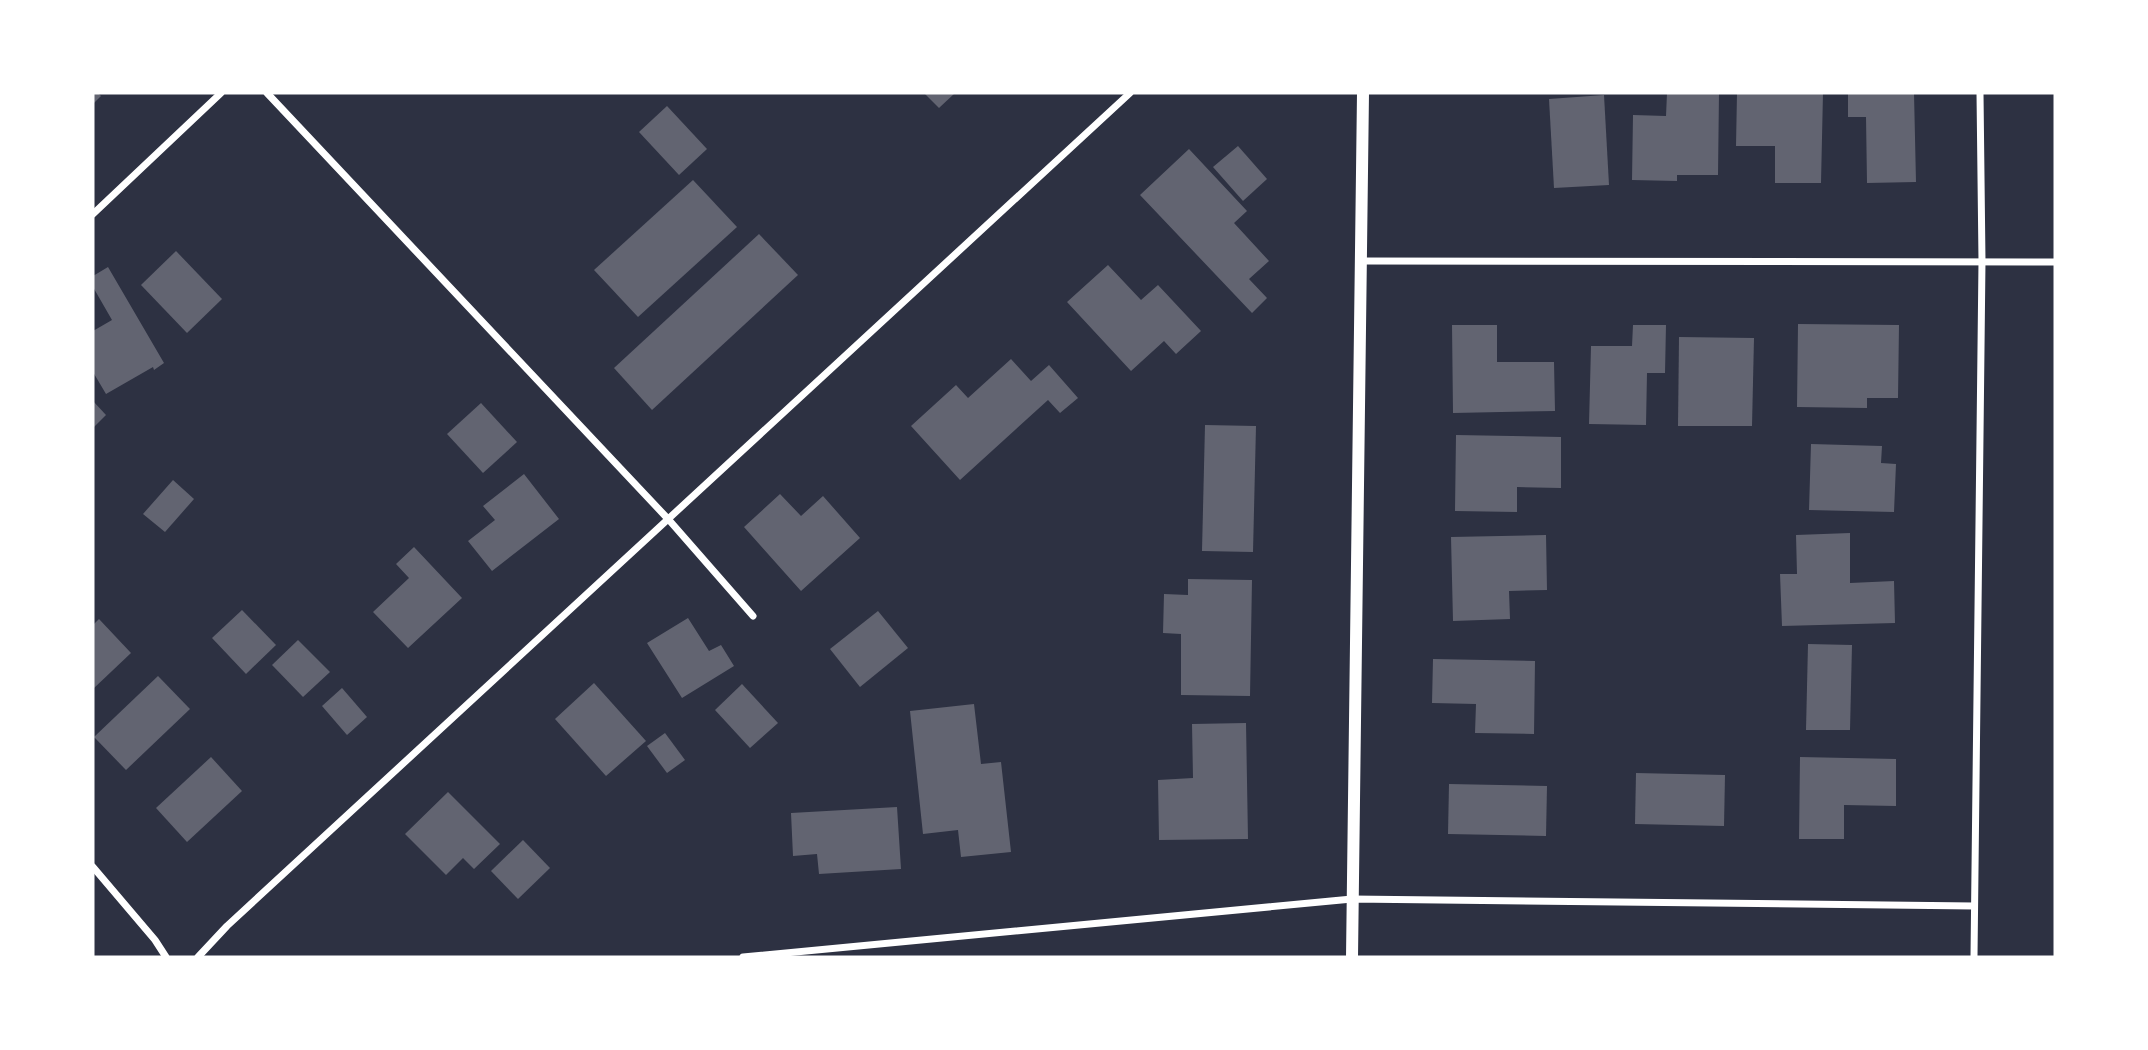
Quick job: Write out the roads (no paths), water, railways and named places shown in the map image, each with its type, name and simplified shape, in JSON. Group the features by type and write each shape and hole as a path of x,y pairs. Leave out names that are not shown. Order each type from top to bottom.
{"street":[{"path":"93,214 221,93"},
{"path":"267,93 669,520 752,616"},
{"path":"1352,957 1363,93"},
{"path":"1974,957 1982,261 1980,93"},
{"path":"198,957 227,926 669,520 1126,94"},
{"path":"1361,261 2055,262"},
{"path":"93,867 155,940 166,957"},
{"path":"743,957 1352,899 1974,906"}]}
